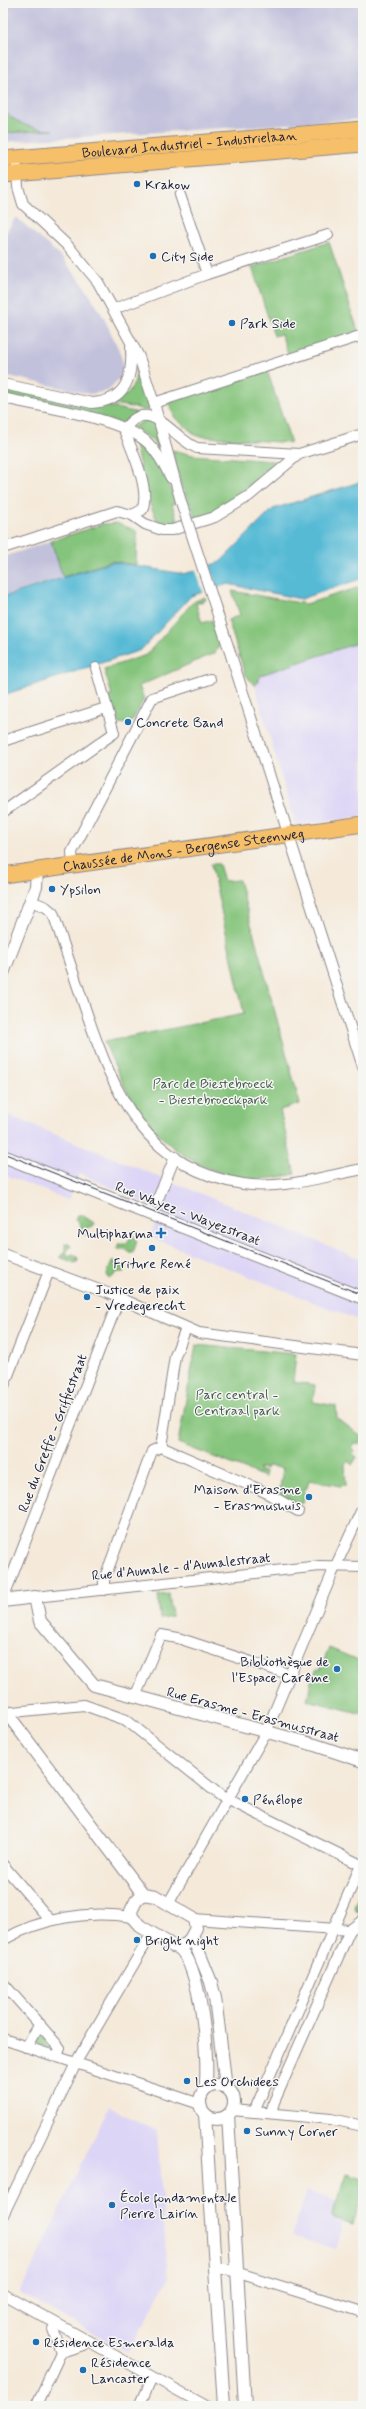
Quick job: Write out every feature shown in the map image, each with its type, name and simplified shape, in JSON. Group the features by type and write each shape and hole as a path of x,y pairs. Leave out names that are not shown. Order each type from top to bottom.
{"main road":[{"name":"Boulevard Industriel - Industrielaan","path":"10,158 363,129"},
{"name":"Boulevard Industriel - Industrielaan","path":"10,174 363,144"},
{"name":"Chaussée de Mons - Bergense Steenweg","path":"3,876 363,824"}],"street":[{"path":"10,158 10,174 24,204 69,247 98,282 139,357 159,419 180,497 287,835 363,1067"},
{"path":"180,195 207,274"},
{"path":"114,309 207,274 328,235"},
{"path":"154,403 363,335"},
{"path":"3,384 92,403 103,403 118,394 125,387 130,376 132,362 131,343"},
{"path":"3,398 103,421 137,435 152,447 160,457 180,497"},
{"path":"124,430 136,418 145,416 159,419 179,438 197,448 299,454 363,434"},
{"path":"124,430 138,466 146,502 142,510 132,514"},
{"path":"3,548 117,511 132,514 144,524 162,530 172,530 215,517 249,496 299,454"},
{"path":"96,668 114,733"},
{"path":"73,865 72,852 152,698 210,679"},
{"path":"3,741 106,708"},
{"path":"114,733 131,738"},
{"path":"3,812 114,733"},
{"path":"3,974 31,901 38,879 37,870"},
{"path":"31,901 53,913 103,1063 116,1091 139,1124 175,1157 215,1176 244,1184 295,1182 363,1169"},
{"name":"Rue Wayez - Wayezstraat","path":"3,1156 363,1298"},
{"path":"157,1200 175,1157"},
{"path":"3,1254 119,1299 186,1328 216,1337 363,1355"},
{"path":"3,1388 49,1271"},
{"name":"Rue du Greffe - Griffiestraat","path":"5,1601 6,1591 119,1299"},
{"path":"161,1447 175,1356 186,1328"},
{"path":"104,1590 104,1580 152,1451 161,1447 265,1492 298,1511"},
{"path":"168,1904 266,1732 336,1566 363,1507"},
{"name":"Rue d'Aumale - d'Aumalestraat","path":"5,1601 336,1566 363,1567"},
{"name":"Rue Erasme - Erasmusstraat","path":"35,1597 40,1620 94,1685 363,1760"},
{"path":"135,1697 161,1635 178,1638 291,1674"},
{"path":"4,1711 84,1705 126,1720 221,1796 362,1865 254,2112"},
{"path":"4,1711 143,1894 155,1896 194,1919 320,1929 359,1926 274,2102 271,2113"},
{"path":"3,1865 50,1920"},
{"path":"132,1917 133,1905 143,1894"},
{"path":"3,1940 50,1920 83,1915 132,1917 140,1926 178,1947 184,1952 198,1984 203,2028 205,2090 203,2109 217,2269 224,2406"},
{"path":"178,1947 188,1943 192,1938 196,1928 194,1919"},
{"path":"3,2215 76,2064 152,1933"},
{"path":"192,1938 211,1982 215,1998 226,2087 234,2100 230,2112 236,2272 245,2406"},
{"path":"3,1983 60,2048 57,2057"},
{"path":"26,2047 40,2024"},
{"path":"3,2039 203,2109 218,2119 230,2112 254,2112 331,2119 363,2126"},
{"path":"205,2090 215,2085 226,2087"},
{"path":"217,2269 236,2272 363,2312"},
{"path":"3,2294 206,2406"},
{"path":"36,2406 61,2352 53,2329 56,2324"},
{"path":"61,2352 83,2346 86,2340"},
{"path":"139,2406 152,2377"}],"shaded area":[{"path":"3,3 363,3 363,119 3,142"},
{"path":"16,217 61,257 82,283 103,316 119,350 123,363 120,377 108,391 90,394 3,375 3,237"},
{"path":"51,541 63,577 3,596 3,557"},
{"path":"363,641 363,816 296,826 255,686 261,675"},
{"path":"3,1113 363,1260 363,1322 150,1237 161,1210 79,1173 68,1200 3,1174"},
{"name":"École fondamentale Pierre Lairin","path":"109,2107 157,2131 168,2279 128,2352 20,2293"},
{"path":"307,2191 337,2201 332,2218 343,2222 335,2249 292,2236"}],"green space":[{"path":"3,109 13,119 25,125 39,129 53,130 3,133"},
{"path":"329,242 359,334 289,356 281,334 274,336 252,267"},
{"path":"136,363 152,409 143,411 138,408 112,404 124,396 132,388 136,377"},
{"path":"267,370 291,443 197,436 175,418 168,402"},
{"path":"3,387 95,407 107,406 139,413 127,419 124,424 3,396"},
{"path":"146,420 156,423 163,454 153,441 133,427"},
{"path":"134,441 149,454 165,475 176,502 172,504 179,526 170,526 157,520 148,500"},
{"path":"172,450 193,455 273,461 272,466 258,477 231,503 197,520 181,486"},
{"path":"117,523 137,531 136,565 112,561 63,577 51,541 103,524"},
{"path":"363,586 363,641 261,675 255,686 254,685 245,674 228,620 240,615 232,591 306,604"},
{"path":"205,597 206,600 196,604 202,623 212,620 220,644 215,653 139,686 144,699 132,721 127,724 119,723 114,716 108,697 112,695 104,669 146,655 193,602"},
{"name":"Parc de Biestebroeck - Biestebroeckpark","path":"211,864 219,864 224,881 239,880 300,1104 280,1110 295,1174 266,1179 241,1177 204,1167 188,1158 159,1134 134,1103 104,1042 244,1014"},
{"path":"78,1215 82,1215 94,1223 92,1226 86,1228 85,1235 80,1233 81,1226 76,1219"},
{"path":"134,1236 137,1241 133,1253 129,1253 126,1249 118,1249 118,1244 126,1244 131,1237"},
{"path":"68,1243 71,1246 66,1252 69,1256 73,1254 77,1256 78,1261 75,1263 60,1257 65,1251 65,1244"},
{"path":"112,1261 115,1261 118,1267 125,1266 127,1269 124,1272 118,1272 110,1279 107,1275"},
{"name":"Parc central - Centraal park","path":"196,1345 296,1354 293,1382 315,1385 313,1402 336,1406 337,1418 363,1438 359,1444 355,1442 351,1448 355,1452 353,1454 357,1457 352,1465 348,1461 345,1464 346,1485 340,1486 309,1480 307,1488 305,1488 303,1504 279,1495 283,1468 267,1466 266,1469 259,1468 259,1471 265,1472 265,1477 178,1443"},
{"path":"169,1594 172,1617 160,1619 158,1595"},
{"path":"329,1648 363,1662 363,1714 307,1700 312,1677 317,1669 320,1670"},
{"path":"363,1884 363,1910 360,1912 356,1911 354,1906"},
{"path":"40,2033 42,2033 53,2049 35,2043"},
{"path":"346,2173 363,2178 363,2192 353,2225 331,2218"}],"water":[{"path":"363,481 363,578 301,599 228,584 191,596 141,650 3,695 3,597 112,562 184,574 220,562 273,509"}],"pier":[{"path":"209,563 217,589 204,594 195,568"}],"tram line":[{"path":"3,1153 363,1295"}],"place":[{"name":"Krakow","path":"137,184"},
{"name":"City Side","path":"153,256"},
{"name":"Park Side","path":"232,323"},
{"name":"Concrete Band","path":"128,722"},
{"name":"Ypsilon","path":"52,889"},
{"name":"Multipharma","path":"161,1233"},
{"name":"Friture René","path":"152,1248"},
{"name":"Justice de paix - Vredegerecht","path":"87,1297"},
{"name":"Maison d'Erasme - Erasmushuis","path":"309,1497"},
{"name":"Bibliothèque de l'Espace Carême","path":"337,1669"},
{"name":"Pénélope","path":"245,1799"},
{"name":"Bright night","path":"137,1940"},
{"name":"Les Orchidees","path":"187,2081"},
{"name":"Sunny Corner","path":"247,2131"},
{"name":"École fondamentale Pierre Lairin","path":"112,2205"},
{"name":"Résidence Esmeralda","path":"36,2342"},
{"name":"Résidence Lancaster","path":"83,2370"}]}
